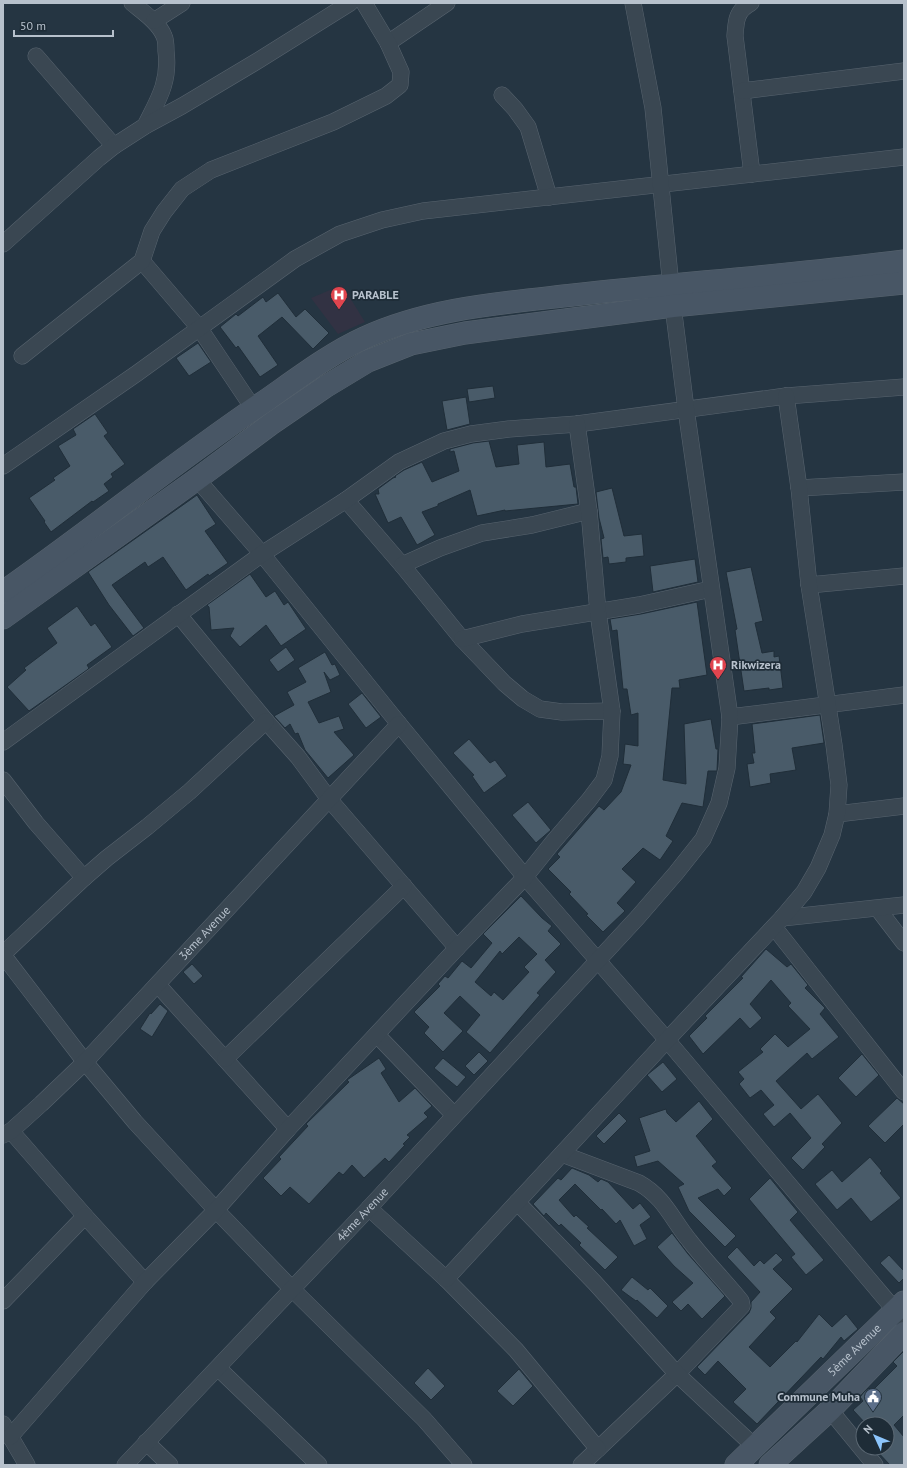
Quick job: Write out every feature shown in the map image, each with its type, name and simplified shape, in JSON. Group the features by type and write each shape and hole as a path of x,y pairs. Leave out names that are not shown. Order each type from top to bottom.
{"street":[{"path":"132,3 154,21 165,36 167,54 167,77 158,100 145,126"},
{"path":"154,21 182,3"},
{"path":"3,244 114,146 145,126 195,99 350,3"},
{"path":"22,356 142,261 152,231 164,212 182,189 211,170 284,142 360,109 386,96 400,85 401,72 388,42 364,3"},
{"path":"388,42 447,3"},
{"name":"4ème Avenue","path":"125,1465 369,1208 597,961 676,873 703,839 719,803 727,768 730,717 686,409 659,184 652,108 633,3"},
{"path":"751,3 744,7 736,19 735,36 752,174"},
{"path":"36,56 114,146"},
{"path":"742,91 904,71"},
{"path":"502,94 528,127 549,197"},
{"path":"3,466 136,374 295,259 340,234 382,220 424,211 904,157"},
{"path":"142,261 200,328 253,408"},
{"path":"3,618 271,424 325,386 368,361 411,344 465,333 672,296 904,261"},
{"path":"3,592 253,408 318,365 363,338 402,323 460,309 610,291 672,296 904,284"},
{"path":"3,742 262,554 346,500 399,462 444,441 471,434 509,429 577,424 786,396 904,387"},
{"path":"446,1278 666,1040 778,923 804,892 818,868 832,835 837,814 839,785 809,585 799,488 786,396"},
{"path":"27,1465 7,1430 216,1210 288,1129 525,877 604,780 610,756 612,711 598,612 589,512 577,424"},
{"path":"197,479 262,554 525,877 901,1311"},
{"path":"799,488 904,482"},
{"path":"346,500 402,565 462,639 504,683 523,699 540,709 562,712 612,711"},
{"path":"402,565 440,548 482,534 532,525 589,512"},
{"path":"809,585 904,576"},
{"path":"462,639 522,624 598,612 711,589"},
{"path":"178,614 298,757 329,799 457,948"},
{"path":"730,717 904,695"},
{"path":"266,720 189,792 84,878 3,955 85,1062 135,1122 216,1210 292,1289 424,1419 464,1465"},
{"name":"3ème Avenue","path":"7,1133 85,1062 399,724"},
{"path":"3,780 36,823 84,878"},
{"path":"837,814 904,806"},
{"path":"225,1059 404,886"},
{"path":"778,923 904,905"},
{"path":"878,909 904,943"},
{"path":"778,923 904,1092"},
{"path":"158,985 288,1129"},
{"path":"377,1035 454,1115"},
{"path":"7,1133 146,1282"},
{"path":"562,1154 639,1183 651,1190 661,1200 688,1240 741,1301 742,1306 677,1374 581,1465"},
{"path":"517,1202 595,1283 677,1374 755,1446"},
{"path":"369,1208 446,1278 516,1350 598,1449"},
{"path":"3,1300 85,1216"},
{"name":"5ème Avenue","path":"736,1465 901,1311"},
{"name":"5ème Avenue","path":"770,1465 830,1410 904,1333"},
{"path":"218,1368 319,1465"},
{"path":"830,1410 874,1465"},
{"path":"146,1442 170,1465"}],"shaded area":[{"name":"PARABLE","path":"342,285 365,322 338,334 311,298"}],"building":[{"path":"278,293 296,317 305,309 329,333 313,349 282,317 258,336 278,365 260,377 238,346 236,348 220,327 236,314 238,316 263,297 266,302"},
{"path":"198,343 211,362 189,376 176,358"},
{"path":"493,386 495,398 469,402 467,389"},
{"path":"466,397 470,424 447,430 442,401"},
{"path":"95,414 108,433 104,436 125,464 111,474 113,477 104,484 109,491 93,502 92,501 51,532 29,498 55,480 53,478 70,466 58,446 76,435 73,429"},
{"path":"489,441 496,467 519,464 517,445 544,442 546,467 570,464 574,487 576,487 578,504 505,510 477,516 470,490 438,504 438,506 422,512 435,535 417,545 401,517 388,523 375,494 379,494 378,489 404,470 422,462 432,482 459,471 454,451 450,452 450,449 473,443"},
{"path":"612,488 624,536 642,534 644,556 626,558 626,562 609,564 608,557 603,558 601,539 604,538 599,518 596,492"},
{"path":"197,495 216,524 205,531 228,563 209,576 208,574 186,590 163,557 148,567 145,562 112,585 144,628 133,636 109,605 88,572"},
{"path":"695,559 698,582 653,592 650,566"},
{"path":"751,567 763,621 755,623 762,653 774,651 774,657 779,656 783,688 744,691 735,630 737,629 726,572"},
{"path":"250,574 266,597 275,591 284,605 288,602 306,629 281,646 266,625 240,647 230,636 234,628 211,630 209,607 207,605"},
{"path":"697,602 707,675 679,680 680,688 672,688 663,780 686,784 684,724 711,719 716,749 718,749 717,771 708,771 703,807 682,803 666,836 673,841 660,860 643,848 622,869 636,882 617,903 625,911 603,932 586,915 588,914 569,894 571,892 548,869 560,857 557,854 599,806 604,810 621,792 631,765 623,764 625,744 638,746 638,713 631,715 627,689 623,689 617,630 612,631 610,619"},
{"path":"77,606 91,626 95,623 112,647 87,665 89,668 87,670 29,711 7,687 26,670 24,668 57,643 47,628"},
{"path":"286,647 295,660 278,672 269,660"},
{"path":"325,652 332,665 335,664 340,675 330,680 324,672 331,692 308,702 319,723 339,716 344,729 334,732 354,755 328,778 305,750 298,733 295,734 290,724 285,728 274,716 294,705 287,692 306,682 298,668"},
{"path":"362,693 381,717 366,728 348,704"},
{"path":"820,715 824,743 792,748 796,770 770,774 771,783 750,787 747,764 754,763 752,753 755,753 752,724"},
{"path":"469,739 490,763 495,760 507,776 484,793 472,776 474,775 453,753"},
{"path":"528,802 551,830 536,843 512,815"},
{"path":"521,896 542,918 552,926 548,931 561,944 545,960 556,972 537,993 540,995 490,1053 466,1032 480,1015 460,996 444,1013 463,1031 443,1052 424,1033 429,1027 414,1012 440,986 438,984 445,976 448,978 462,961 471,968 492,943 483,934","holes":["519,937 537,954 524,967 529,972 503,1000 494,992 491,996 475,982 500,951 502,954"]},
{"path":"766,949 787,967 791,964 808,985 805,988 825,1008 820,1014 839,1037 812,1059 807,1053 776,1081 801,1109 818,1094 842,1123 822,1144 825,1147 803,1170 791,1158 811,1138 790,1113 774,1127 763,1114 774,1105 761,1090 750,1098 739,1084 744,1079 738,1072 763,1052 760,1049 775,1034 788,1047 810,1029 788,1006 791,1003 771,980 750,1004 762,1018 750,1029 740,1018 703,1054 689,1036 707,1018 705,1016 743,978 741,977"},
{"path":"192,964 203,976 194,984 183,972"},
{"path":"160,1004 168,1011 152,1037 140,1029 150,1013 151,1014"},
{"path":"479,1052 488,1061 474,1075 465,1066"},
{"path":"862,1054 879,1075 856,1097 838,1078"},
{"path":"379,1058 386,1069 381,1073 399,1102 415,1088 432,1106 424,1113 428,1117 407,1135 410,1137 403,1144 405,1145 389,1162 385,1158 364,1178 352,1165 343,1175 339,1172 309,1204 290,1187 281,1196 263,1178 281,1159 279,1157 308,1126 306,1124 349,1082 347,1080"},
{"path":"443,1058 466,1077 457,1087 434,1068"},
{"path":"663,1062 677,1079 662,1092 647,1075"},
{"path":"897,1098 904,1104 904,1124 885,1143 868,1126"},
{"path":"699,1101 713,1119 696,1136 717,1162 712,1166 732,1188 724,1196 718,1189 698,1198 736,1236 725,1247 689,1211 678,1187 684,1184 658,1161 637,1167 634,1156 650,1151 639,1118 666,1109 667,1113 676,1122"},
{"path":"619,1113 627,1121 604,1144 596,1136"},
{"path":"870,1157 882,1171 880,1173 901,1198 871,1222 851,1198 837,1210 815,1184 832,1170 842,1182"},
{"path":"572,1168 589,1175 598,1182 601,1179 608,1182 633,1209 640,1203 651,1217 640,1225 647,1239 634,1246 620,1220 616,1224 575,1184 559,1200 574,1217 576,1215 589,1227 587,1228 618,1257 605,1270 579,1245 581,1243 561,1224 559,1226 546,1213 544,1216 533,1204 558,1178 561,1180"},
{"path":"770,1178 798,1212 790,1220 824,1260 806,1275 791,1257 795,1254 749,1199"},
{"path":"672,1233 688,1254 725,1296 702,1319 688,1304 681,1311 672,1302 693,1283 674,1266 657,1247"},
{"path":"737,1247 754,1266 760,1260 764,1264 776,1253 783,1260 773,1269 793,1289 770,1312 776,1318 749,1347 770,1367 796,1341 797,1342 819,1314 832,1327 846,1314 858,1329 844,1341 841,1337 823,1359 821,1357 757,1424 733,1402 746,1389 718,1361 705,1375 697,1367 749,1313 751,1302 760,1292 727,1257"},
{"path":"889,1255 904,1271 904,1278 899,1283 880,1263"},
{"path":"632,1277 648,1290 650,1288 668,1306 657,1318 637,1300 636,1301 621,1290"},
{"path":"904,1351 904,1415 895,1424 895,1416 859,1416 853,1410 863,1401 860,1397 869,1388 872,1391 897,1366 893,1362"},
{"path":"428,1368 445,1386 431,1400 414,1383"},
{"path":"519,1369 533,1386 513,1406 497,1391"},
{"path":"895,1426 904,1437 904,1465 890,1465 882,1456 895,1456"}],"place":[{"name":"PARABLE","path":"339,310"},
{"name":"Rikwizera","path":"718,680"},
{"name":"Commune Muha","path":"873,1412"}]}
